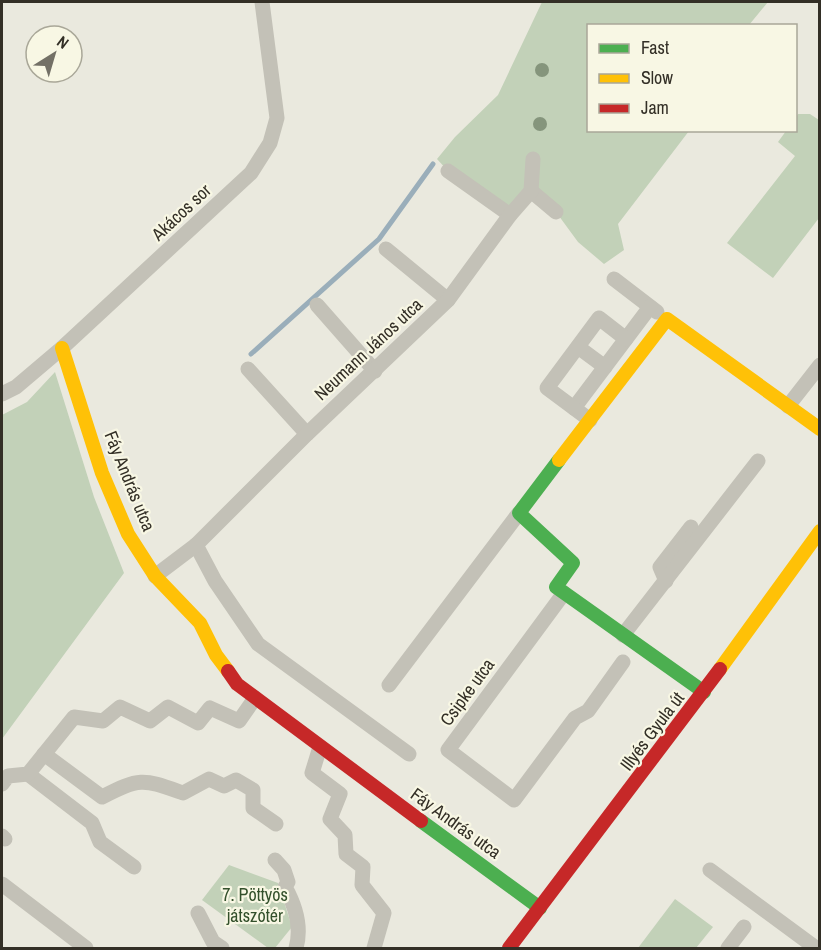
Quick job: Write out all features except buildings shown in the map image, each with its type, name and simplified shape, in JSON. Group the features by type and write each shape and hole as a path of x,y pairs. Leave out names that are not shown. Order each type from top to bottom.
{"street":[{"name":"Akácos sor","path":"2,394 16,387 62,348 251,173 270,143 277,118 262,2"},
{"path":"532,159 531,191 556,212"},
{"path":"448,171 510,215"},
{"name":"Neumann János utca","path":"155,576 196,545 306,434 448,300 510,215 531,191"},
{"path":"386,249 448,300"},
{"path":"614,279 819,429"},
{"path":"316,305 375,371"},
{"path":"574,408 651,307"},
{"path":"590,420 547,388 599,318 627,339"},
{"path":"389,685 666,319"},
{"path":"578,347 605,367"},
{"name":"Fáy András utca","path":"62,348 102,473 128,534 155,576 200,623 216,655 237,684 540,908"},
{"path":"788,406 819,364"},
{"path":"248,369 306,434"},
{"path":"623,635 759,461"},
{"name":"Csipke utca","path":"519,513 573,563 556,587 564,593 448,750 514,800 575,718 588,711 623,662"},
{"path":"666,581 660,567 690,527"},
{"name":"Illyés Gyula út","path":"508,948 704,692 819,531"},
{"path":"196,545 214,580 258,644 409,754"},
{"path":"564,593 704,692"},
{"path":"28,774 74,717 103,721 120,707 150,721 168,706 198,723 210,708 239,721 255,698"},
{"path":"320,747 312,773 340,794 330,819 345,835 346,854 363,867 362,885 384,913 374,948"},
{"path":"44,754 102,798 126,785 148,781 183,793 209,779 224,786 236,780 254,790 253,808 276,824"},
{"path":"2,784 8,776 28,774 92,823 100,842 134,867"},
{"path":"275,860 284,870 288,882 285,887 293,902 300,936 296,948"},
{"path":"710,870 816,948"},
{"path":"2,884 86,948"},
{"path":"198,913 213,942 222,948"},
{"path":"728,948 744,927"}],"green space":[{"path":"542,2 768,2 750,24 587,24 587,132 688,132 618,224 624,250 604,264 578,242 556,212 531,191 510,215 448,171 437,159 455,137 498,95"},
{"path":"798,114 810,114 819,120 819,218 773,278 727,243 795,156 778,142 785,132 797,132"},
{"path":"55,372 94,497 124,573 2,739 2,415 27,402"},
{"name":"7. Pöttyös játszótér","path":"229,865 278,883 292,927 275,948 268,948 202,900"},
{"path":"675,899 713,927 696,948 638,948"}],"waterway":[{"path":"251,354 379,239 433,164"}],"traffic: fast":[{"path":"559,460 519,513 573,563 556,587 704,692"},
{"path":"421,821 540,908"}],"traffic: slow":[{"path":"559,460 667,319 820,429"},
{"path":"62,348 102,473 128,534 155,576 200,623 216,655 228,671"},
{"path":"720,669 820,531"}],"traffic: jam":[{"path":"509,948 720,669"},
{"path":"228,671 237,684 421,821"}]}
